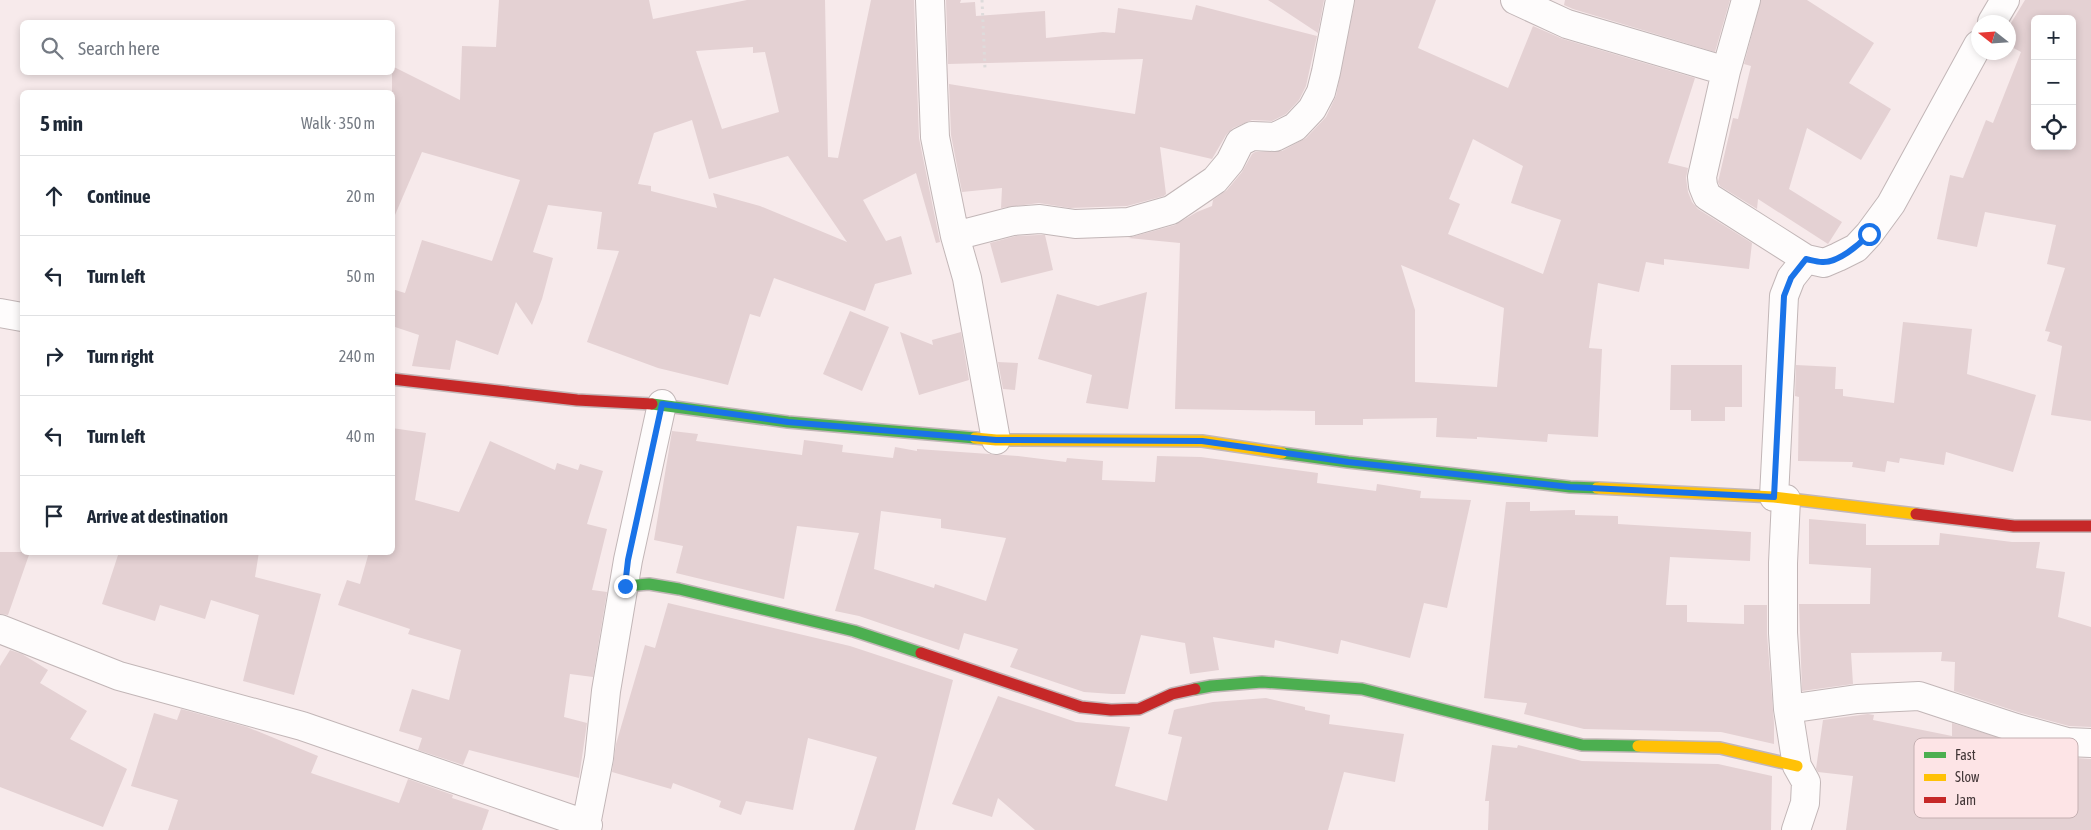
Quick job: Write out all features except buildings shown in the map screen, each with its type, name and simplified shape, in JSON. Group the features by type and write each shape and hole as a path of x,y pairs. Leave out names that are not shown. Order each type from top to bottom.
{"street":[{"path":"930,0 935,137 955,236 967,278 996,440"},
{"path":"955,236 1013,221 1040,219 1075,224 1129,222 1171,210 1214,180 1230,162 1240,142 1252,136 1275,137 1295,127 1312,109 1326,72 1340,0"},
{"path":"1515,0 1567,24 1726,71"},
{"path":"1746,0 1726,71 1702,177 1703,186 1708,196 1806,259 1824,263 1856,248 1869,234 1891,204 1971,59"},
{"path":"1996,15 2004,0"},
{"path":"1796,830 1805,803 1806,782 1797,766 1788,709 1783,633 1783,563 1780,498 1784,296 1791,278 1806,259"},
{"path":"0,313 20,317"},
{"path":"395,379 567,399 662,404 788,422 996,440 1202,441 1348,462 1570,487 1780,498 2014,526 2090,521"},
{"path":"0,629 119,676 302,726 587,827 599,758 606,691 628,560 662,404"},
{"path":"625,586 649,584 679,589 854,631 1081,707 1111,710 1139,709 1172,694 1211,686 1262,682 1362,689 1582,745 1720,748 1797,766"},
{"path":"1788,709 1857,699 1919,696 2052,738"},
{"path":"2078,742 2091,743"}],"path":[{"path":"982,0 985,69"}],"traffic: fast":[{"path":"652,404 788,422 975,438"},
{"path":"1282,453 1570,487 1597,488"},
{"path":"625,586 649,584 679,589 854,631 921,653"},
{"path":"1195,689 1262,682 1362,689 1582,745 1638,746"}],"traffic: slow":[{"path":"975,438 996,440 1202,441 1282,453"},
{"path":"1597,488 1774,497 1916,514"},
{"path":"1638,746 1720,748 1797,766"}],"traffic: jam":[{"path":"395,379 577,400 652,404"},
{"path":"1916,514 2014,526 2091,526"},
{"path":"921,653 1081,707 1111,710 1139,709 1172,694 1195,689"}],"route":[{"path":"625,586 628,560 662,404 788,422 996,440 1065,442 1202,441 1348,462 1570,487 1774,497 1784,296 1791,278 1806,259 1824,263 1856,248 1869,234"}]}
